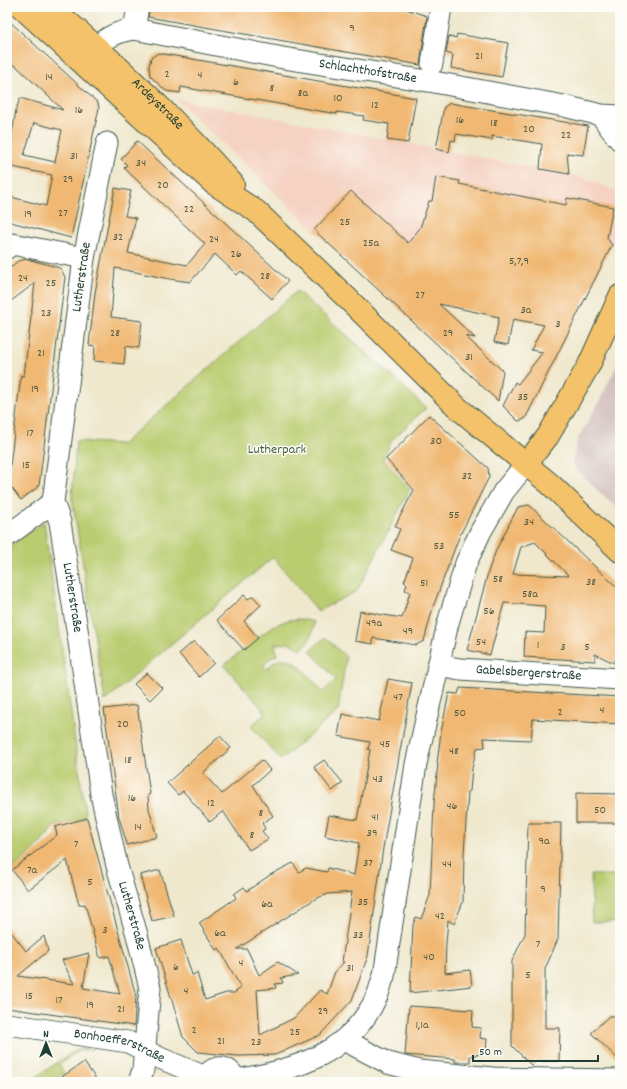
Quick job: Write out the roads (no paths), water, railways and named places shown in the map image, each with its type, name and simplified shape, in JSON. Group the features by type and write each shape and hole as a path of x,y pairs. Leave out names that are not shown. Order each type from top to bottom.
{"main road":[{"path":"21,7 213,183 256,211 348,299 458,408 550,484 620,551"},
{"name":"Ardeystraße","path":"50,7 118,65 216,166 256,211"},
{"path":"526,464 548,436 589,365 620,296"}],"street":[{"path":"99,79 98,47 104,41 117,33 134,29 138,7"},
{"name":"Schlachthofstraße","path":"432,64 440,11"},
{"name":"Schlachthofstraße","path":"134,29 283,58 442,84 611,115 610,128 620,140"},
{"path":"99,79 118,65"},
{"name":"Lutherstraße","path":"107,143 84,258 53,502 60,522 101,794 117,866 134,922 150,988 143,1070 139,1082"},
{"path":"9,245 84,258"},
{"path":"204,1080 212,1070 221,1068 231,1072 236,1081 258,1077 300,1065 318,1057 333,1049 344,1040 368,1012 377,995 384,976 416,764 448,623 466,563 478,537 504,491 526,464"},
{"path":"7,536 53,502"},
{"name":"Gabelsbergerstraße","path":"438,665 460,669 620,679"},
{"name":"Bonhoefferstraße","path":"7,1024 128,1042 204,1080"},
{"path":"344,1040 388,1063 419,1071 493,1078 620,1080"}],"park label":[{"name":"Lutherpark","path":"277,450"}]}
